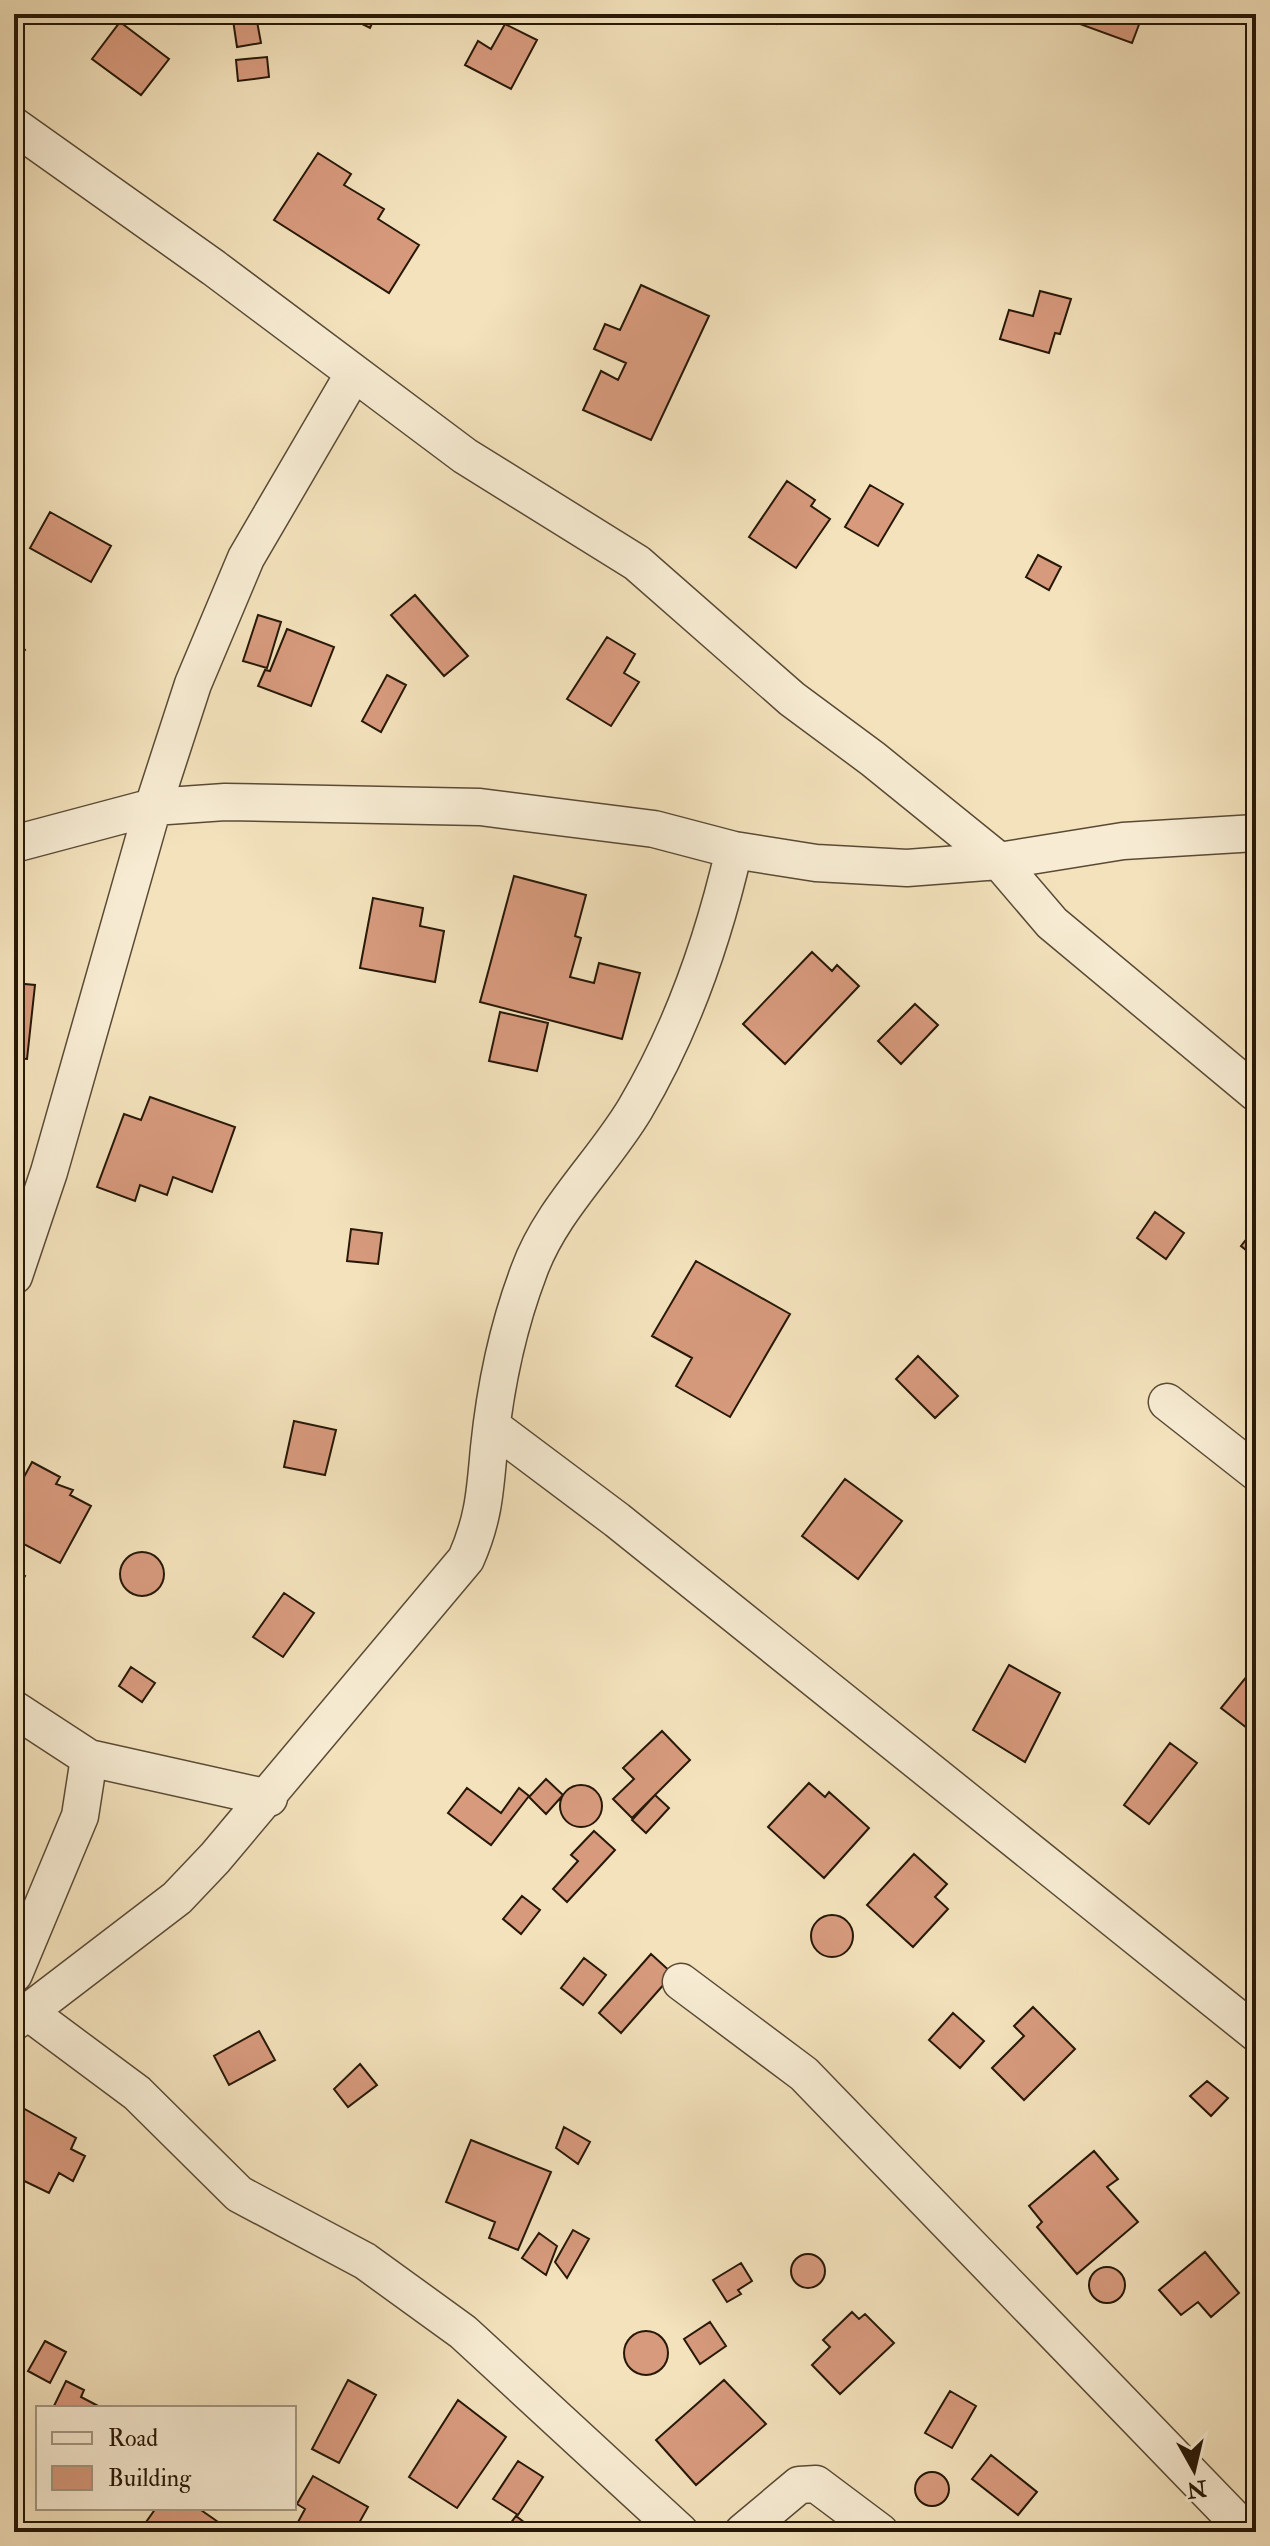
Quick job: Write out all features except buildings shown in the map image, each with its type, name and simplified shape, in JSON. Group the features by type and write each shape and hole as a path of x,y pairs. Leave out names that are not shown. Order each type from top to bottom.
{"street":[{"path":"14,126 465,456 637,563 792,699 873,759 999,861 1052,923 1256,1093"},
{"path":"14,1276 49,1172 153,807 193,684 246,558 354,373"},
{"path":"14,844 153,807 225,802 480,807 654,829 734,850 816,863 892,867 999,861 1123,841 1256,833"},
{"path":"680,2532 463,2332 365,2261 239,2194 137,2093 21,2017 177,1898 269,1798 466,1559 480,1526 488,1490 493,1427 508,1336 529,1269 552,1224 634,1109 665,1051 714,934 734,850"},
{"path":"1167,1402 1256,1472"},
{"path":"493,1427 617,1520 1256,2033"},
{"path":"14,1709 89,1758 269,1798"},
{"path":"14,1974 80,1816 89,1758"},
{"path":"681,1982 804,2074 1247,2532"},
{"path":"743,2532 799,2485 816,2484 880,2532"}]}
